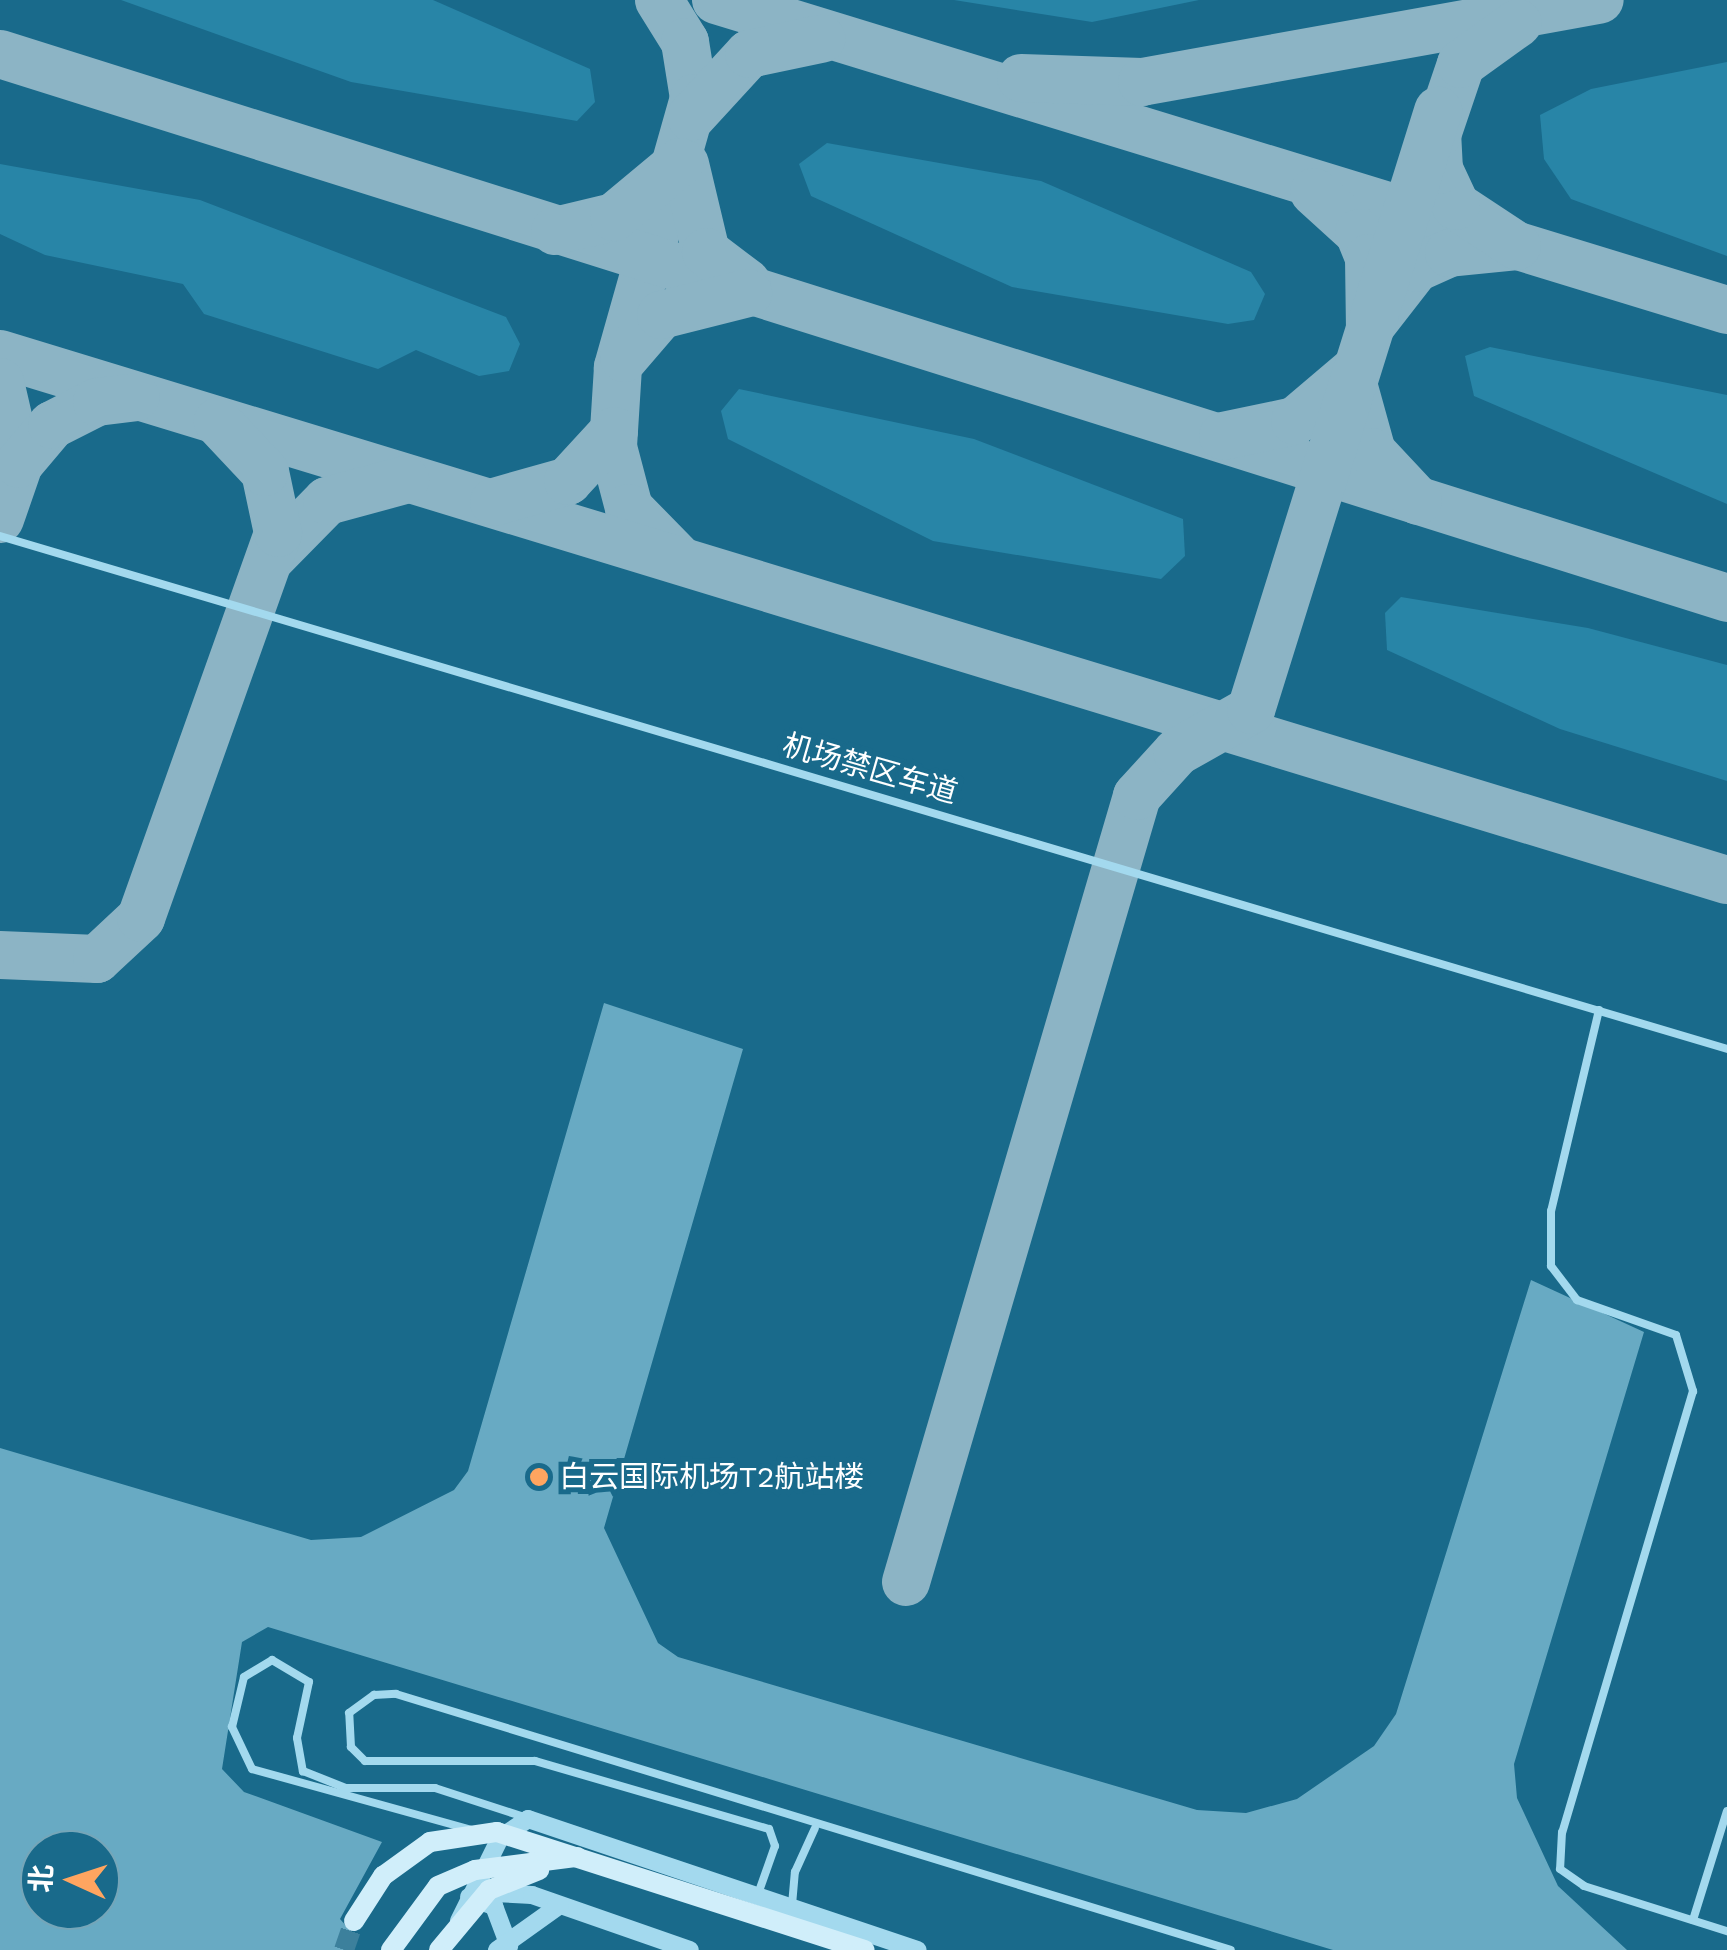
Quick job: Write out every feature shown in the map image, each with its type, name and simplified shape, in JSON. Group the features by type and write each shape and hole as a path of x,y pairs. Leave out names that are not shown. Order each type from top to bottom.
{"main road":[{"path":"354,1921 383,1876 430,1842 498,1832 589,1856 864,1950"},
{"path":"391,1950 438,1886 488,1867 589,1856"},
{"path":"439,1950 489,1890 589,1856"}],"street":[{"path":"448,1950 469,1897 500,1838 528,1819 918,1950"},
{"path":"469,1897 512,1891 690,1950"},
{"path":"469,1897 494,1906 505,1946 560,1904"}],"lane":[{"name":"机场禁区车道","path":"0,536 1727,1049"},
{"path":"1599,1010 1551,1211 1551,1266 1577,1300 1676,1335 1688,1351 1692,1390 1558,1852 1571,1880 1727,1931"},
{"path":"500,1838 252,1769 232,1726 244,1677 272,1660 309,1682 297,1738 303,1771 346,1788 436,1788 528,1819"},
{"path":"758,1894 775,1846 769,1829 536,1761 365,1761 351,1747 349,1713 374,1695 396,1694 816,1828 1231,1950"},
{"path":"1693,1920 1727,1811"},
{"path":"792,1906 794,1872 816,1828"}],"shaded area":[{"path":"121,0 433,0 590,69 595,102 577,121 351,82"},
{"path":"954,0 1199,0 1092,22"},
{"path":"1727,62 1727,256 1571,199 1544,159 1540,115 1591,89"},
{"path":"827,143 1041,181 1251,272 1265,294 1254,320 1228,324 1012,287 811,196 799,164"},
{"path":"0,164 200,200 506,317 520,344 509,371 479,376 416,350 378,369 204,314 183,284 45,255 0,234"},
{"path":"1490,347 1727,395 1727,504 1474,396 1465,356"},
{"path":"739,389 974,439 1183,519 1185,556 1161,579 933,541 728,439 721,411"},
{"path":"1401,597 1588,628 1727,665 1727,781 1560,729 1387,650 1385,613"}],"building":[{"name":"白云国际机场T2航站楼","path":"604,1003 743,1049 604,1528 658,1643 678,1657 1197,1810 1246,1813 1297,1799 1374,1746 1396,1714 1531,1280 1644,1332 1514,1764 1517,1798 1558,1886 1627,1950 1333,1950 268,1627 242,1642 222,1769 244,1792 382,1842 340,1919 354,1935 349,1950 0,1950 0,1448 311,1540 361,1537 454,1490 468,1471"}],"taxiway":[{"path":"659,0 685,42 694,98 618,367 613,447 629,508 678,558"},
{"path":"716,0 1727,310"},
{"path":"1021,78 1142,82 1600,0"},
{"path":"1314,192 1359,233 1369,258 1370,327 1416,268 1449,253 1517,246 1456,206 1439,170 1437,135 1461,64 1518,23"},
{"path":"691,117 749,54 821,39"},
{"path":"0,54 1727,598"},
{"path":"906,1582 1137,796 1177,752 1251,710 1438,111"},
{"path":"555,231 614,217 680,162"},
{"path":"685,164 706,252 747,283"},
{"path":"624,358 661,315 748,293"},
{"path":"0,354 1727,880"},
{"path":"1223,436 1295,421 1353,372"},
{"path":"1352,380 1372,452 1418,501"},
{"path":"0,382 19,464"},
{"path":"0,519 19,464 52,425 97,402 136,397"},
{"path":"0,955 97,959 141,918 278,533 265,472 218,422"},
{"path":"494,502 568,481 614,431"},
{"path":"271,558 327,501 405,480"}],"tunnel":[{"path":"344,1950 354,1921"}],"place":[{"name":"白云国际机场T2航站楼","path":"539,1477"}]}
